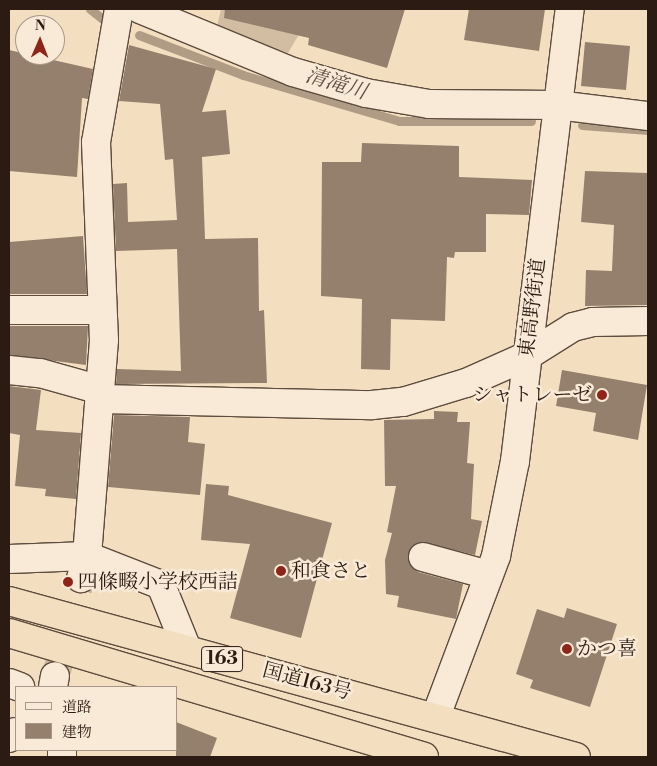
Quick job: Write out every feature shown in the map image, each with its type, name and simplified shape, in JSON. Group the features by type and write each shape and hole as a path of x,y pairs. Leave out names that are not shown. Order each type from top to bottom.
{"highway":[{"name":"国道163号","path":"9,601 436,716 576,757"},
{"name":"国道163号","path":"9,633 416,756"},
{"path":"416,756 436,716"}],"street":[{"path":"84,567 101,395 102,310 96,142 119,9"},
{"path":"140,9 292,72 366,93 429,104 557,105 648,116"},
{"name":"東高野街道","path":"436,716 490,575 515,461 570,9"},
{"path":"9,310 102,310"},
{"path":"9,370 40,373 101,395 372,406 403,402 466,383 527,356 573,327 593,322 648,321"},
{"path":"423,557 490,575"},
{"path":"9,558 84,567 161,585 186,649"}],"shaded area":[{"path":"221,9 314,9 288,53 216,31"}],"building":[{"path":"225,9 405,9 387,68 308,45 309,38 224,18"},
{"path":"469,9 545,9 539,51 464,40"},
{"path":"585,42 630,46 626,90 581,86"},
{"path":"129,45 216,69 202,112 226,110 230,154 202,157 205,239 258,238 259,311 264,310 267,383 116,384 117,369 181,371 177,249 116,251 113,184 127,183 128,222 177,220 173,159 165,160 160,104 119,101"},
{"path":"9,50 15,51 15,65 65,65 65,63 93,69 88,99 82,98 77,177 9,171"},
{"path":"362,143 459,146 459,177 532,180 529,215 486,214 486,252 455,252 454,258 447,257 445,321 391,319 390,370 361,369 362,299 321,296 322,162 361,162"},
{"path":"585,171 648,173 648,305 585,306 586,270 612,271 614,225 581,222"},
{"path":"83,236 87,294 9,294 9,242"},
{"path":"9,326 88,326 86,365 9,355"},
{"name":"シャトレーゼ","path":"562,370 647,385 638,440 593,431 596,413 556,406"},
{"path":"9,386 41,390 36,430 81,433 76,499 45,496 46,489 15,486 20,435 9,433"},
{"path":"434,411 458,412 457,422 470,422 467,463 474,464 471,519 482,521 475,555 420,542 412,546 408,560 418,572 463,584 456,619 397,607 399,596 386,594 385,560 392,533 387,532 396,486 385,486 384,420 434,419"},
{"path":"114,415 190,417 188,442 205,444 200,495 108,487"},
{"name":"和食さと","path":"206,484 229,486 228,495 332,523 301,638 230,618 250,544 201,540"},
{"name":"かつ喜","path":"567,608 617,624 590,707 530,688 533,680 516,674 537,609 564,618"},
{"path":"178,723 217,738 210,757 176,757 176,751 178,751"}],"waterway":[{"name":"清滝川","path":"90,9 103,19"},
{"name":"清滝川","path":"139,35 243,75 399,121 531,121"},
{"name":"清滝川","path":"582,125 648,130"}],"tunnel":[{"path":"57,671 81,578"}],"place":[{"name":"シャトレーゼ","path":"602,395"},
{"name":"和食さと","path":"281,571"},
{"name":"四條畷小学校西詰","path":"68,582"},
{"name":"かつ喜","path":"567,649"}]}
